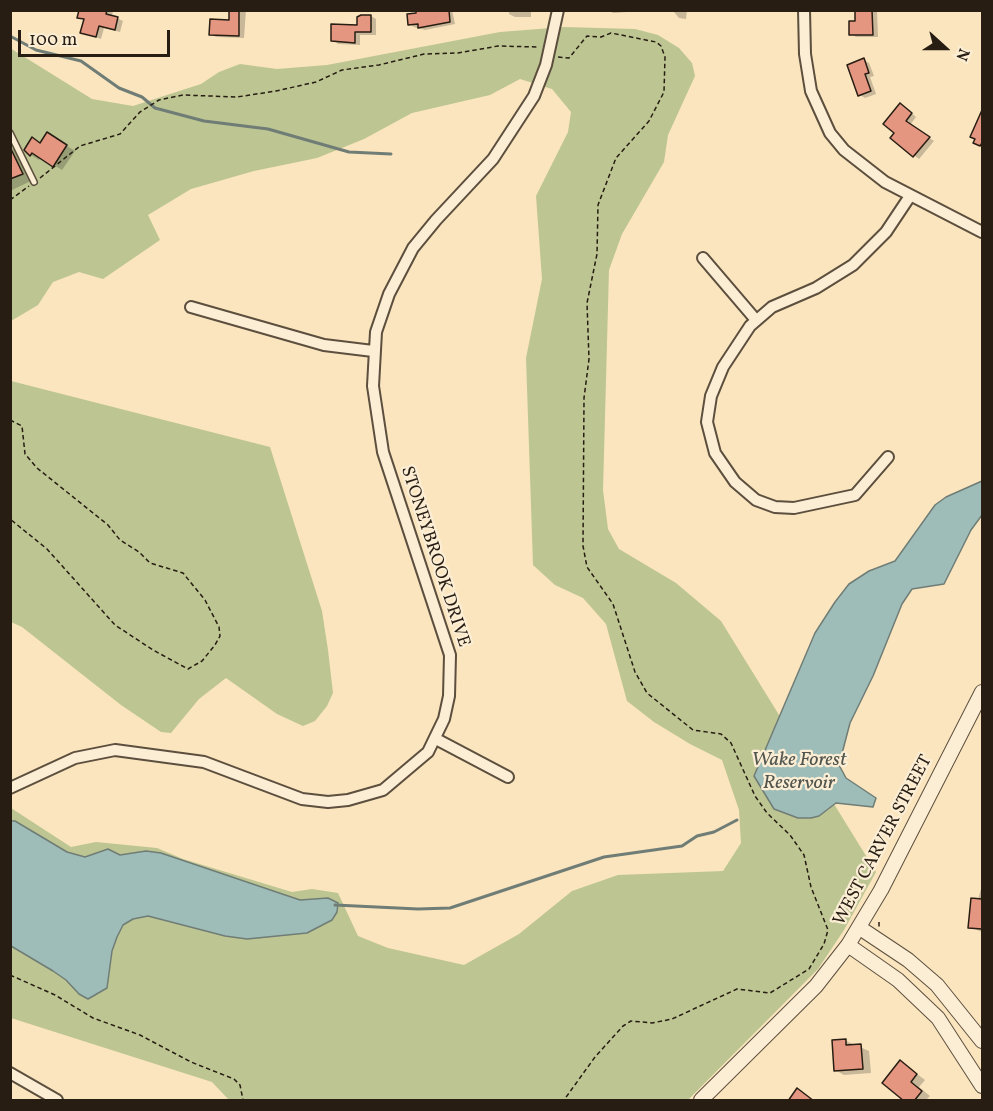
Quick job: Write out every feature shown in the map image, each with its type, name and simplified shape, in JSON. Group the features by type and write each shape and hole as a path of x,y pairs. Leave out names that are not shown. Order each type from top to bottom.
{"street":[{"name":"STONEYBROOK DRIVE","path":"10,788 75,758 115,750 204,762 302,799 328,802 348,800 370,795 394,783 423,758 436,740 449,696 450,655 383,452 376,420 373,351 382,313 413,248 498,152 534,96 550,52 558,10"},
{"path":"804,10 807,74 811,91 830,133 857,162 910,196 982,232"},
{"path":"888,457 862,489 842,499 784,508 766,504 741,489 715,453 707,422 711,396 723,367 742,336 756,320 772,307 816,288 853,265 886,232 910,196"},
{"path":"703,258 756,320"},
{"path":"191,307 324,345 373,351"},
{"name":"WEST CARVER STREET","path":"701,1101 816,986 860,928 982,692"},
{"path":"436,740 508,777"},
{"path":"860,928 938,985 982,1041"},
{"path":"848,945 898,980 932,1011 954,1040 982,1086"},
{"path":"10,1073 57,1101"}],"lane":[{"path":"10,133 34,182"}],"path":[{"path":"10,200 52,171 80,146 120,134 149,106 159,100 183,95 237,97 276,91 316,82 342,70 379,65 424,54 458,53 514,45 541,48 564,60 574,55 587,36 601,37 611,33 656,42 661,46 665,57 664,92 649,122 616,158 598,205 597,254 587,303 589,359 584,398 583,546 586,567 613,604 635,672 647,693 693,730 721,734 731,743 755,796 767,813 790,835 804,855 811,887 828,930 824,944 809,969 770,993 737,989 672,1018 652,1023 631,1021 623,1026 595,1057 564,1101"},
{"path":"10,420 22,426 25,454 36,468 108,525 120,540 140,552 150,563 183,573 205,600 219,627 220,636 216,645 202,661 188,669 153,650 115,625 47,549 10,519"},
{"path":"10,975 55,995 93,1018 141,1035 191,1062 234,1079 243,1092 243,1101"}],"green space":[{"path":"564,27 635,29 658,35 679,48 692,63 695,76 668,135 664,162 622,234 609,270 603,490 608,529 619,549 676,583 721,621 876,872 844,930 818,969 688,1100 229,1100 212,1082 11,1018 11,808 71,847 96,842 157,848 183,859 292,892 312,889 338,893 358,936 388,948 464,965 519,934 572,891 618,875 723,871 741,843 739,810 722,760 654,722 627,701 606,624 583,598 555,585 533,565 526,358 542,279 536,196 568,132 571,112 552,89 520,79 490,95 412,113 364,139 317,158 254,171 191,189 148,215 160,240 103,279 79,272 53,282 38,305 11,321 10,48 92,99 133,106 201,84 219,72 240,64 277,69 327,65 500,32"},
{"path":"11,381 270,447 322,611 333,693 327,706 315,721 303,726 277,714 226,678 199,699 171,733 161,732 121,705 22,627 11,622"}],"water":[{"name":"Wake Forest Reservoir","path":"982,481 982,515 971,530 944,584 912,589 902,604 873,676 850,723 839,765 846,778 876,798 873,807 836,803 819,816 811,818 798,818 774,809 754,776 815,633 849,584 869,571 895,561 935,505 946,497"},
{"path":"11,821 15,821 67,852 85,857 108,849 120,855 146,851 161,853 300,900 328,898 338,903 337,912 332,920 307,933 247,939 225,936 148,916 133,919 123,925 117,937 112,951 107,988 88,999 53,971 11,946"}],"building":[{"path":"79,10 107,10 106,14 118,17 115,30 99,26 96,37 80,33 84,19 77,18"},
{"path":"229,10 239,10 239,36 209,35 210,19 229,20"},
{"path":"416,10 449,10 450,22 418,28 418,24 408,25 407,14 416,13"},
{"path":"855,10 872,10 873,35 849,35 849,21 855,21"},
{"path":"371,15 371,32 355,32 355,43 331,41 331,24 357,25 357,17"},
{"path":"864,58 869,73 865,74 871,91 858,96 847,65"},
{"path":"900,103 912,113 906,121 930,137 913,157 890,138 894,133 883,124"},
{"path":"982,110 982,143 980,146 973,143 975,139 970,137"},
{"path":"47,132 67,145 53,167 32,153 30,156 24,150 32,137 40,143"},
{"path":"10,147 23,174 10,179"},
{"path":"971,898 982,899 982,929 968,928"},
{"path":"846,1039 846,1045 861,1044 863,1069 834,1071 832,1040"},
{"path":"900,1060 917,1074 911,1082 922,1091 914,1101 904,1101 882,1083"},
{"path":"797,1088 814,1101 788,1101"}],"waterway":[{"path":"10,36 36,50 81,61 119,88 142,97 155,108 204,121 268,129 349,152 391,154"},
{"path":"335,905 418,909 450,908 604,857 682,846 697,836 714,832 737,820"}]}
